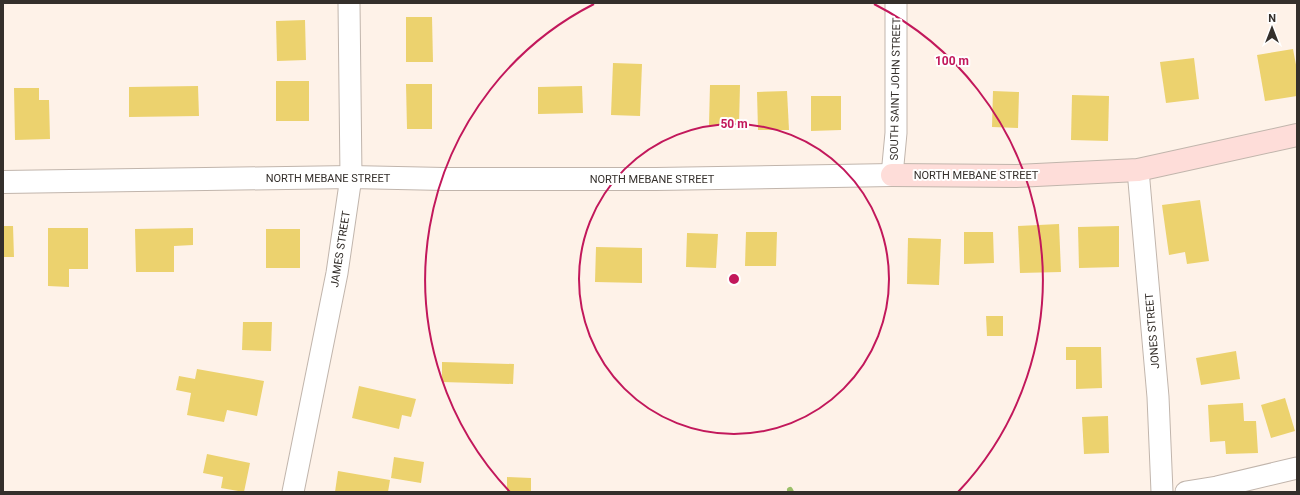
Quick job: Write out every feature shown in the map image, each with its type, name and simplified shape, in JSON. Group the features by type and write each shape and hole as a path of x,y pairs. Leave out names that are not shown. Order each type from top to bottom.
{"main road":[{"name":"NORTH MEBANE STREET","path":"892,175 1016,176 1138,170 1297,135"}],"street":[{"name":"JAMES STREET","path":"293,492 337,273 351,177 349,3"},
{"name":"SOUTH SAINT JOHN STREET","path":"892,175 896,133 896,3"},
{"name":"JONES STREET","path":"1138,170 1158,397 1162,492"},
{"name":"NORTH MEBANE STREET","path":"3,182 351,177 444,179 656,179 892,175"},
{"path":"1186,492 1217,487 1297,468"}],"building":[{"path":"406,17 432,17 433,62 406,62"},
{"path":"305,20 306,60 277,61 276,21"},
{"path":"1293,49 1297,70 1297,96 1265,101 1257,55"},
{"path":"1194,58 1199,99 1166,103 1160,62"},
{"path":"613,63 642,64 640,116 611,115"},
{"path":"276,81 309,81 309,121 276,121"},
{"path":"406,84 432,84 432,129 407,129"},
{"path":"710,85 740,85 739,125 709,125"},
{"path":"198,86 199,116 129,117 129,87"},
{"path":"582,86 583,113 538,114 538,87"},
{"path":"14,88 39,88 39,100 49,100 50,139 15,140"},
{"path":"787,91 789,130 758,130 757,92"},
{"path":"993,91 1019,92 1018,128 992,127"},
{"path":"1072,95 1109,96 1108,141 1071,140"},
{"path":"811,96 841,96 841,130 811,131"},
{"path":"1200,200 1209,261 1187,264 1185,252 1169,255 1162,205"},
{"path":"1059,224 1061,272 1020,273 1018,226"},
{"path":"3,226 13,226 14,257 3,257"},
{"path":"1119,226 1119,267 1079,268 1078,227"},
{"path":"48,228 88,228 88,269 69,269 69,287 48,286"},
{"path":"193,228 193,245 174,246 174,272 136,272 135,229"},
{"path":"266,229 300,229 300,268 266,268"},
{"path":"746,232 777,232 776,266 745,266"},
{"path":"964,232 993,232 994,263 964,264"},
{"path":"687,233 718,234 716,268 686,267"},
{"path":"908,238 941,239 939,285 907,284"},
{"path":"596,247 642,248 642,283 595,282"},
{"path":"986,316 1003,316 1003,336 987,336"},
{"path":"243,322 272,322 271,351 242,350"},
{"path":"1066,347 1101,347 1102,388 1076,389 1076,360 1066,360"},
{"path":"1236,351 1240,379 1201,385 1196,358"},
{"path":"442,362 514,364 513,384 442,382"},
{"path":"197,369 264,381 257,416 227,410 224,422 187,415 191,393 176,390 179,376 195,379"},
{"path":"359,386 416,399 411,417 402,415 399,429 352,418"},
{"path":"1285,398 1295,431 1271,438 1261,405"},
{"path":"1243,403 1244,421 1256,421 1258,453 1226,454 1225,441 1210,442 1208,405"},
{"path":"1108,416 1109,453 1084,454 1082,417"},
{"path":"207,454 250,463 244,492 221,488 223,477 203,473"},
{"path":"394,457 424,462 421,483 391,478"},
{"path":"338,471 390,480 388,492 335,492"},
{"path":"507,477 531,478 531,492 507,492"}]}
